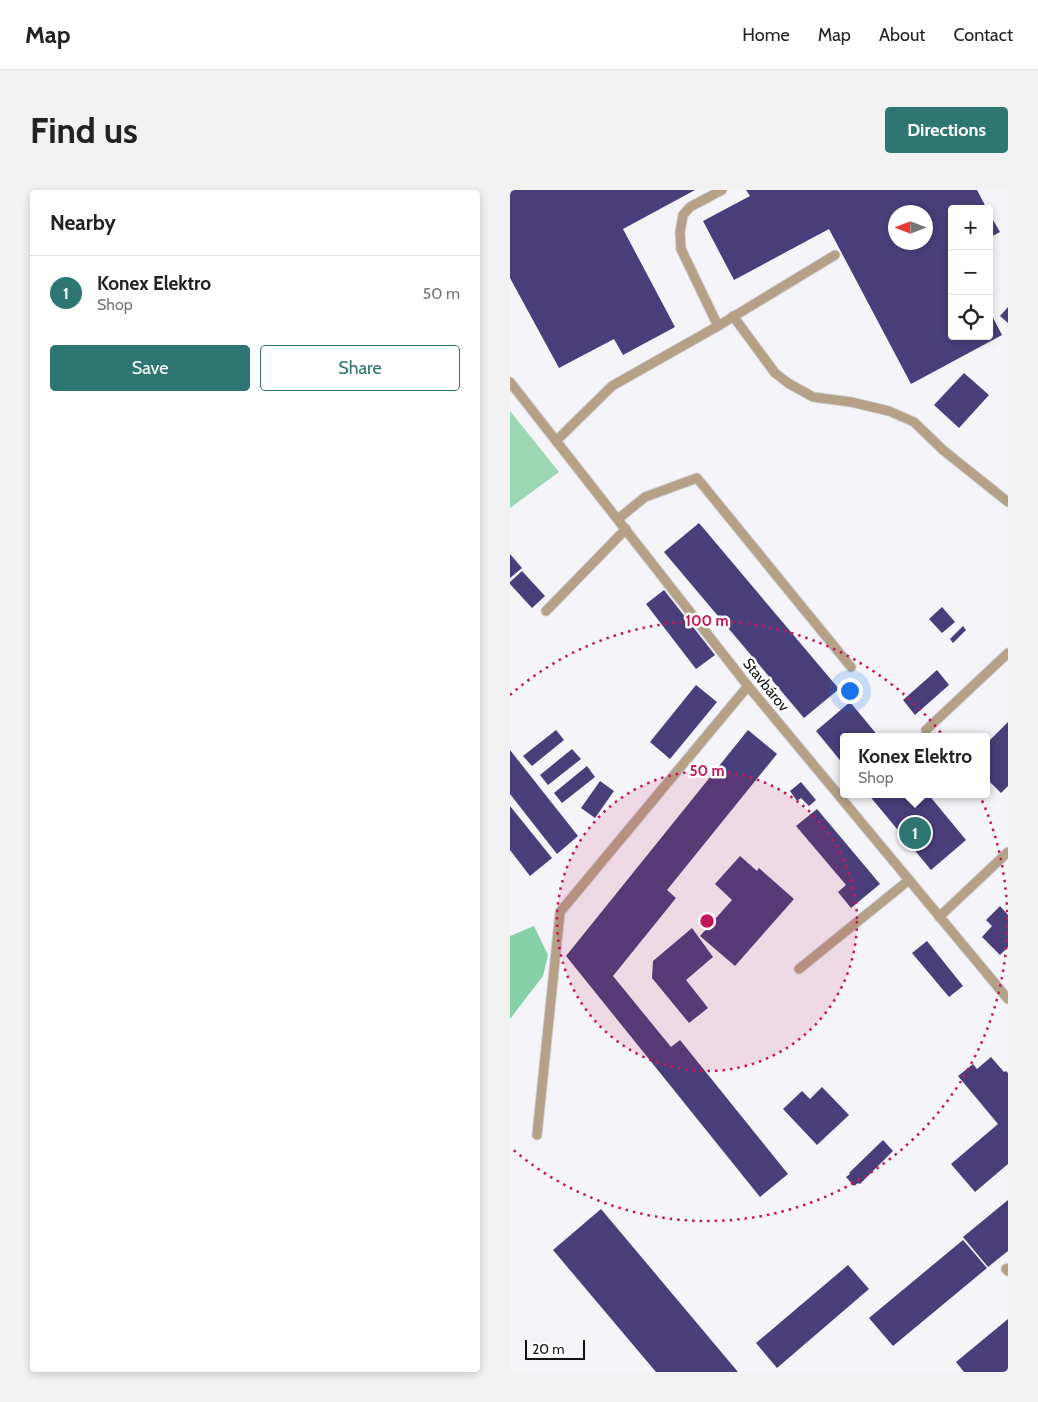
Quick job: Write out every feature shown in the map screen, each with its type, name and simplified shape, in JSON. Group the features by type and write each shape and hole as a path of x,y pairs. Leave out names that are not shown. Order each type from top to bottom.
{"lane":[{"path":"718,326 681,249 680,232 683,215 690,207 722,190"},
{"path":"556,441 612,386 718,326 835,254"},
{"path":"733,316 775,373 788,383 813,397 851,402 890,411 914,422 943,450 1008,502"},
{"name":"Stavbárov","path":"510,382 748,686 840,797"},
{"path":"618,519 645,497 697,478 851,667"},
{"path":"546,611 626,529"},
{"path":"926,730 1008,653"},
{"path":"537,1135 560,912 748,686"},
{"name":"Stavbárov","path":"841,798 1008,999"},
{"path":"940,917 1008,852"},
{"path":"799,970 909,880"}],"green space":[{"path":"510,411 559,472 510,508"},
{"path":"534,926 548,955 543,976 510,1019 510,936"}],"building":[{"path":"510,190 695,190 623,229 675,327 623,355 614,339 559,368 510,278"},
{"path":"746,190 977,190 985,205 948,205 948,340 993,340 911,384 829,229 734,280 703,221 750,196"},
{"path":"993,220 1000,232 993,236"},
{"path":"1008,307 1008,323 1000,316"},
{"path":"993,318 1002,335 993,340"},
{"path":"964,373 989,395 959,428 934,405"},
{"path":"699,523 839,689 804,718 664,552"},
{"path":"510,554 522,568 510,578"},
{"path":"522,571 545,596 532,608 510,584"},
{"path":"664,590 715,655 696,669 646,604"},
{"path":"942,607 955,622 942,633 929,619"},
{"path":"963,626 966,630 953,643 950,639"},
{"path":"937,670 949,685 915,715 903,700"},
{"path":"696,685 717,702 670,759 650,742"},
{"path":"850,702 876,733 840,733 840,760 816,731"},
{"path":"1008,722 1008,786 1001,793 990,782 990,740"},
{"path":"556,730 564,740 532,766 523,756"},
{"path":"748,730 777,754 667,890 676,898 613,976 671,1047 680,1040 788,1174 760,1197 566,956"},
{"path":"572,749 581,759 548,785 540,775"},
{"path":"510,750 578,836 557,854 510,794"},
{"path":"587,766 595,777 562,803 554,793"},
{"path":"600,781 614,791 595,818 581,808"},
{"path":"801,782 816,800 809,806 801,798 797,801 790,791"},
{"path":"871,798 931,798 966,840 931,870"},
{"path":"510,806 552,858 530,876 510,850"},
{"path":"817,809 880,884 851,908 838,892 846,885 796,826"},
{"path":"740,856 757,871 759,868 794,899 735,966 700,936 732,900 715,884"},
{"path":"1000,906 1008,915 1008,947 1000,955 982,937 992,926 986,920"},
{"path":"692,928 713,957 686,980 708,1008 689,1023 652,978 653,961"},
{"path":"927,941 963,986 949,997 912,953"},
{"path":"991,1057 1004,1072 1008,1073 1008,1164 975,1192 951,1164 998,1124 958,1076 973,1064 977,1069"},
{"path":"822,1087 849,1115 817,1145 783,1109 802,1091 810,1099"},
{"path":"883,1140 893,1151 860,1184 858,1183 854,1186 846,1177"},
{"path":"1008,1200 1008,1251 988,1267 963,1237"},
{"path":"601,1209 738,1372 656,1372 553,1250"},
{"path":"963,1240 987,1268 893,1346 869,1318"},
{"path":"848,1265 869,1289 777,1368 756,1343"},
{"path":"1008,1319 1008,1370 1005,1372 964,1372 956,1362"}],"place":[{"name":"Konex Elektro","path":"915,833"}]}
